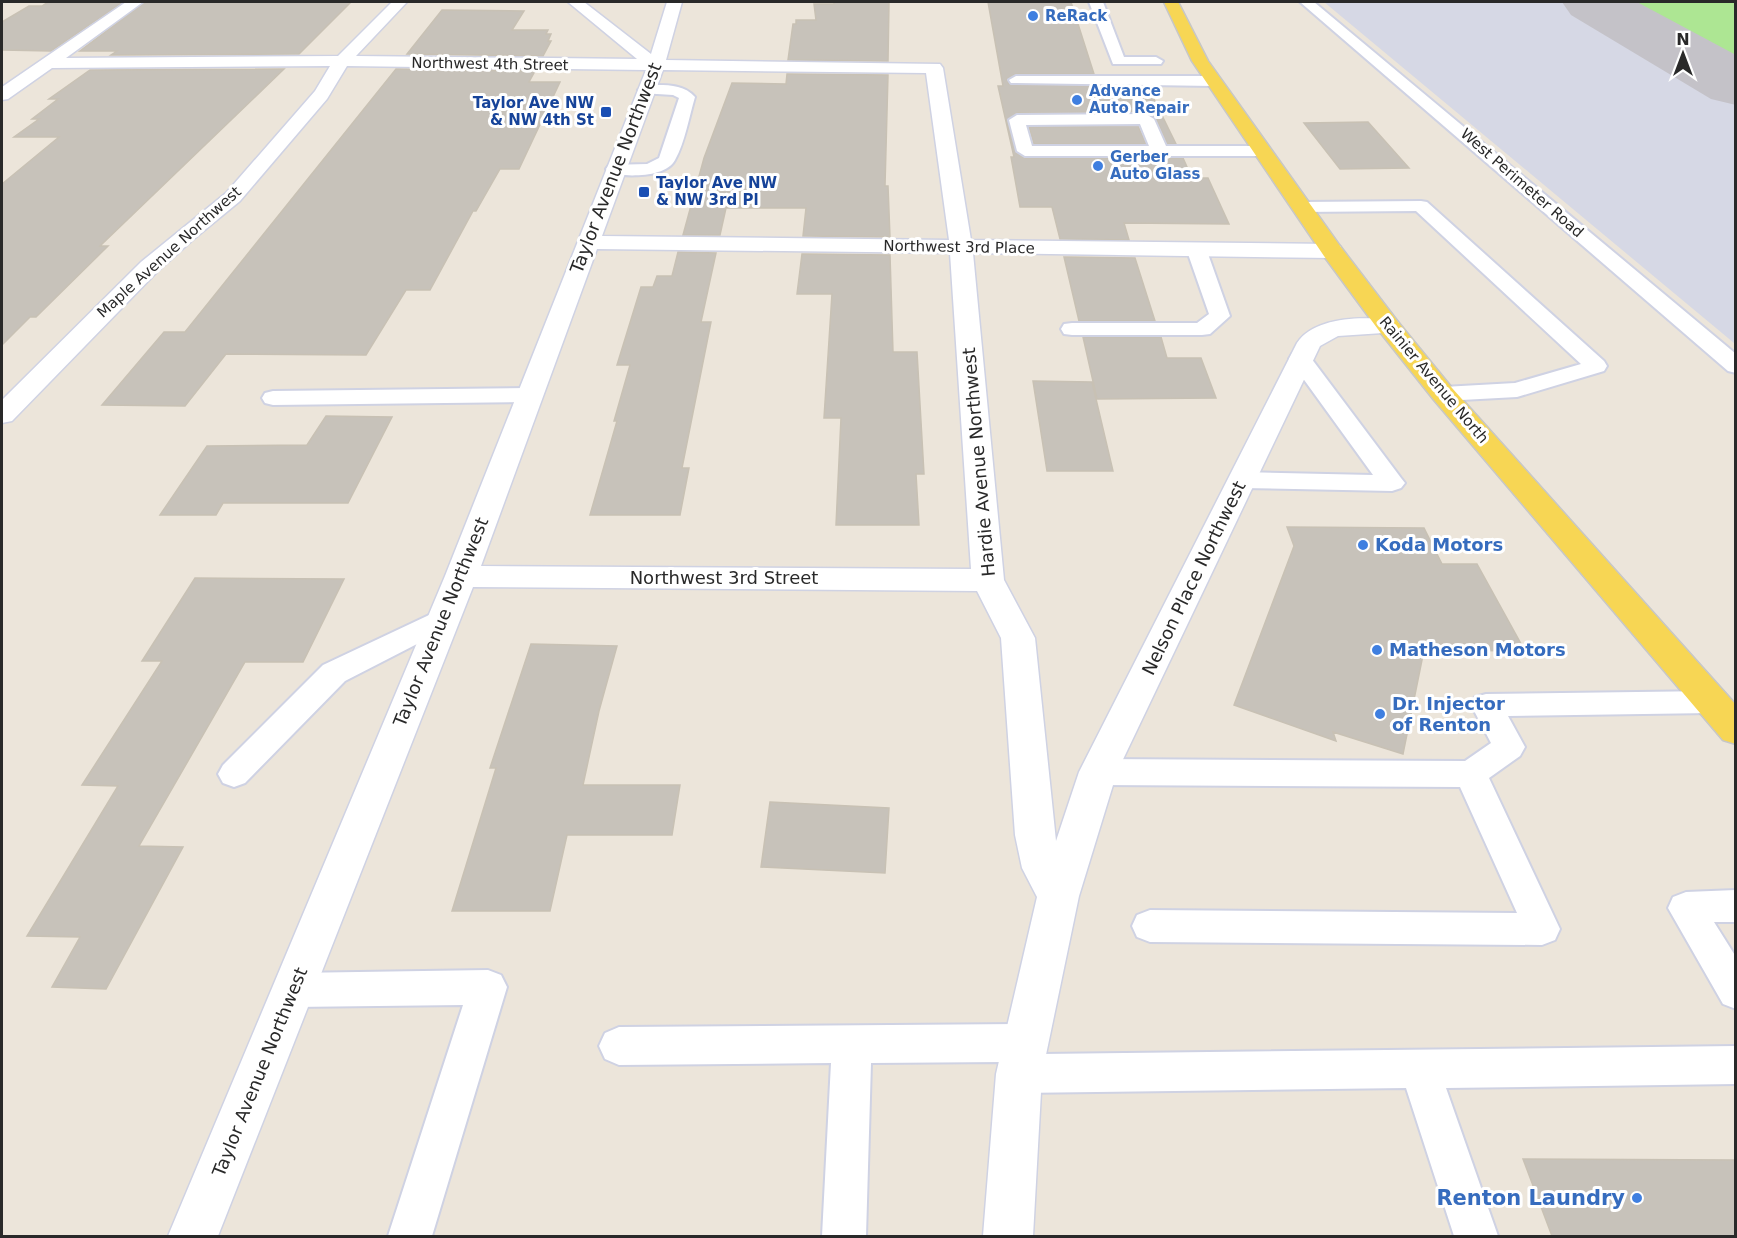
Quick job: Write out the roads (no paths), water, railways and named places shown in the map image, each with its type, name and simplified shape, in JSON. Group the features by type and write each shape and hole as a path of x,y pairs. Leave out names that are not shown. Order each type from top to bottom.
{"main road":[{"name":"Rainier Avenue North","path":"1171,2 1188,61 1213,81 1332,251 1389,327 1443,394 1736,729"}],"street":[{"path":"2,95 135,2"},
{"name":"Maple Avenue Northwest","path":"2,415 149,267 233,197 321,96 333,80 342,62 400,2"},
{"path":"575,2 656,66"},
{"name":"Taylor Avenue Northwest","path":"194,1236 444,618 586,242 656,66 675,2"},
{"name":"Northwest 4th Street","path":"46,63 342,62 934,68"},
{"name":"Hardie Avenue Northwest","path":"934,68 960,247 988,580 1018,638 1035,835 1042,868 1058,896"},
{"name":"Northwest 3rd Place","path":"586,242 1332,251"},
{"name":"Nelson Place Northwest","path":"1058,896 1098,772 1309,343 1320,331 1333,328 1389,327"},
{"name":"Northwest 3rd Street","path":"460,576 988,580"},
{"path":"1008,1236 1022,1059 1058,896"}],"lane":[{"path":"1096,2 1112,61 1188,61"},
{"name":"West Perimeter Road","path":"1307,2 1736,366"},
{"path":"1016,80 1213,81"},
{"path":"615,169 649,170 659,167 667,160 687,97 682,92 646,90"},
{"path":"1160,151 1146,119 1017,120 1025,151 1160,151 1262,151"},
{"path":"1301,207 1421,206 1596,366 1517,390 1443,394"},
{"path":"1072,329 1202,329 1220,316 1197,250"},
{"path":"1242,480 1392,483 1300,359"},
{"path":"273,398 529,395"},
{"path":"234,774 334,673 444,618"},
{"path":"1098,772 1471,774 1509,747 1486,705 1712,702"},
{"path":"1150,926 1542,929 1471,774"},
{"path":"1736,906 1686,908 1736,992"},
{"path":"293,990 488,987 410,1236"},
{"path":"844,1236 852,1045"},
{"path":"619,1046 852,1045 1022,1059 1419,1070 1736,1065"},
{"path":"1419,1070 1476,1236"}],"place":[{"name":"ReRack","path":"1033,16"},
{"name":"Advance Auto Repair","path":"1077,100"},
{"name":"Taylor Ave NW & NW 4th St","path":"606,112"},
{"name":"Gerber Auto Glass","path":"1098,166"},
{"name":"Taylor Ave NW & NW 3rd Pl","path":"644,192"},
{"name":"Koda Motors","path":"1363,545"},
{"name":"Matheson Motors","path":"1377,650"},
{"name":"Dr. Injector of Renton","path":"1380,714"},
{"name":"Renton Laundry","path":"1637,1198"}]}
